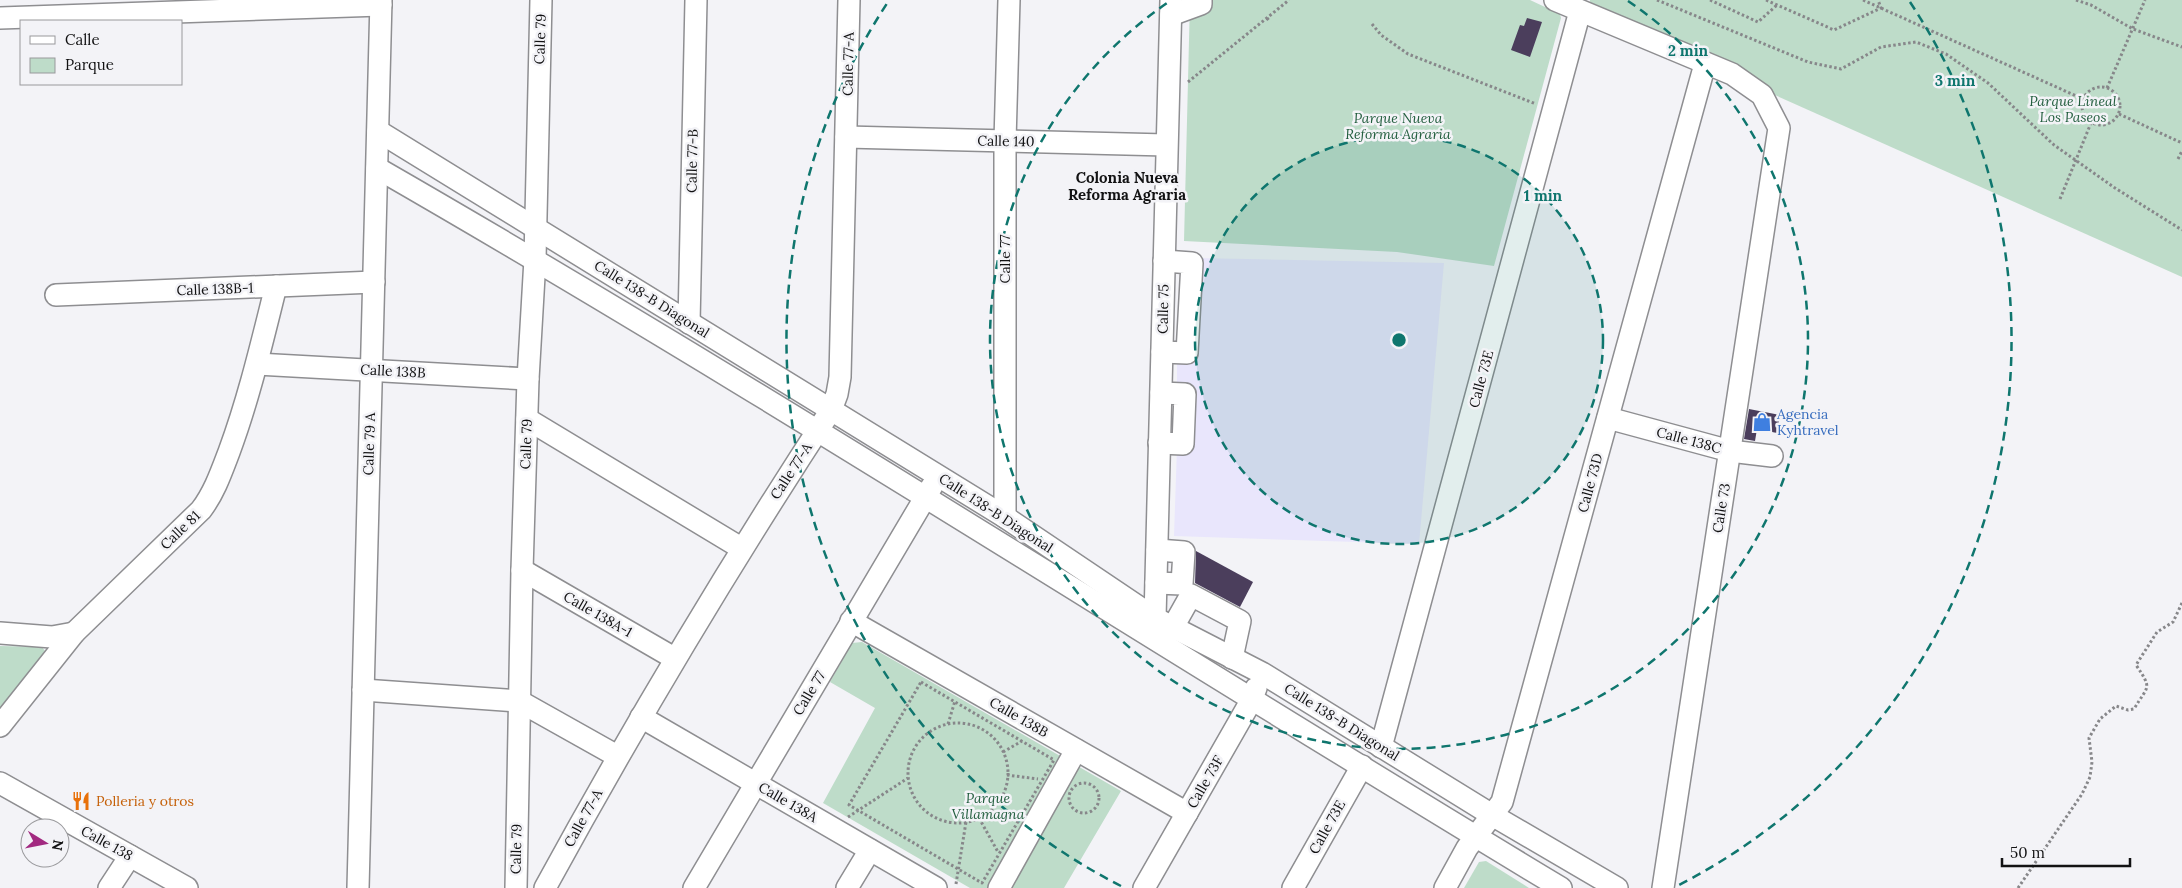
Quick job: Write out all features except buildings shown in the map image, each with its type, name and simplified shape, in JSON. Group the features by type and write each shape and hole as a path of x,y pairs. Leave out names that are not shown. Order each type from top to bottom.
{"street":[{"name":"Calle 79","path":"516,888 522,570 528,379 535,259 541,0"},
{"name":"Calle 77-B","path":"689,323 696,0"},
{"name":"Calle 77-A","path":"545,888 617,756 674,658 741,548 831,410 837,394 840,377 849,0"},
{"name":"Calle 77","path":"1005,517 1005,141 1009,0"},
{"path":"1171,7 1201,4 1201,0"},
{"path":"1555,0 1705,64"},
{"path":"0,18 381,2"},
{"name":"Calle 79 A","path":"358,888 381,2"},
{"name":"Calle 75","path":"1164,623 1156,583 1171,7"},
{"name":"Calle 73E","path":"1381,747 1580,11"},
{"name":"Calle 73","path":"1663,888 1779,128 1762,94 1732,74 1705,64"},
{"name":"Calle 73D","path":"1445,888 1476,837 1502,802 1705,64"},
{"name":"Calle 138-B Diagonal","path":"378,131 1005,517 1164,623 1262,673 1492,815 1617,888"},
{"name":"Calle 140","path":"846,137 1166,145"},
{"name":"Calle 138-B Diagonal","path":"377,168 535,259 818,430 1251,701 1362,766 1561,888"},
{"name":"Calle 138B-1","path":"56,295 374,282"},
{"name":"Calle 81","path":"0,726 74,633 201,510 210,499 234,438 257,364 276,286"},
{"name":"Calle 138B","path":"257,364 528,379"},
{"name":"Calle 138C","path":"1608,418 1730,451 1772,456"},
{"path":"527,419 741,548"},
{"name":"Calle 77","path":"694,888 939,476"},
{"name":"Calle 138A-1","path":"522,570 674,658"},
{"path":"1164,623 1191,595 1240,621 1232,658"},
{"name":"Calle 138B","path":"852,621 1187,813"},
{"path":"0,633 39,637 74,633"},
{"name":"Calle 73F","path":"1144,888 1251,701 1262,673"},
{"path":"363,690 519,701 617,756"},
{"name":"Calle 138A","path":"641,717 870,850 946,886"},
{"path":"1002,871 1076,750"},
{"name":"Calle 73E","path":"1293,888 1362,766"},
{"name":"Calle 138","path":"0,783 187,888"},
{"path":"847,888 870,850"},
{"path":"109,888 130,856"}],"path":[{"path":"1185,84 1289,0"},
{"path":"1657,0 1808,62 1841,69 1881,47 1916,42 1946,54 1988,83 2054,144 2115,188 2182,230"},
{"path":"1710,0 1758,22 1777,5"},
{"path":"1766,0 1834,30 1881,8"},
{"path":"1776,0 1777,5"},
{"path":"1863,0 2083,99"},
{"path":"1878,0 1881,8"},
{"path":"2076,0 2090,5 2132,29 2182,47"},
{"path":"2107,88 2145,0"},
{"path":"1267,18 1270,22"},
{"path":"1372,24 1381,35 1408,54 1540,105"},
{"path":"2096,88 2107,88 2117,95 2121,108 2119,114 2110,124 2097,125 2091,123 2084,115 2083,99 2086,94 2096,88"},
{"path":"2119,114 2182,143"},
{"path":"2060,199 2091,123"},
{"path":"2178,159 2182,151"},
{"path":"2018,888 2082,794 2090,777 2092,762 2089,738 2100,719 2116,706 2128,710 2134,709 2145,695 2148,687 2147,680 2136,665 2157,632 2172,622 2182,603"},
{"path":"921,682 1022,741 1054,760 1002,871 982,883 849,805 921,682"},
{"path":"948,725 958,694"},
{"path":"966,724 981,729 993,738 1002,752 1007,767 1006,783 1000,799 989,812 979,818 958,824 941,821 926,813 915,800 908,778 908,767 913,752 922,739 934,729 948,725 966,724"},
{"path":"1002,752 1026,738"},
{"path":"844,819 908,778"},
{"path":"1086,782 1098,790 1100,800 1091,812 1086,813 1076,810 1070,802 1070,792 1077,784 1086,782"},
{"path":"979,818 1002,871"},
{"path":"946,886 958,869 966,822"}],"shaded area":[{"path":"1195,258 1444,263 1419,544 1174,536 1177,447 1177,356"}],"green space":[{"name":"Parque Nueva Reforma Agraria","path":"1190,0 1530,0 1560,14 1561,18 1494,266 1397,252 1184,241"},
{"name":"Parque Lineal Los Paseos","path":"1590,0 2182,0 2182,277 1589,12"},
{"name":"Parque Villamagna","path":"862,642 1121,791 1064,888 970,888 823,803 875,708 830,682 852,643"},
{"path":"0,646 42,647 45,651 0,708"},
{"path":"1486,861 1529,888 1464,888 1479,862"}],"place":[{"name":"Agencia Kyhtravel","path":"1762,422"},
{"name":"Polleria y otros","path":"81,801"}],"district":[{"name":"Colonia Nueva Reforma Agraria","path":"1127,186"}]}
